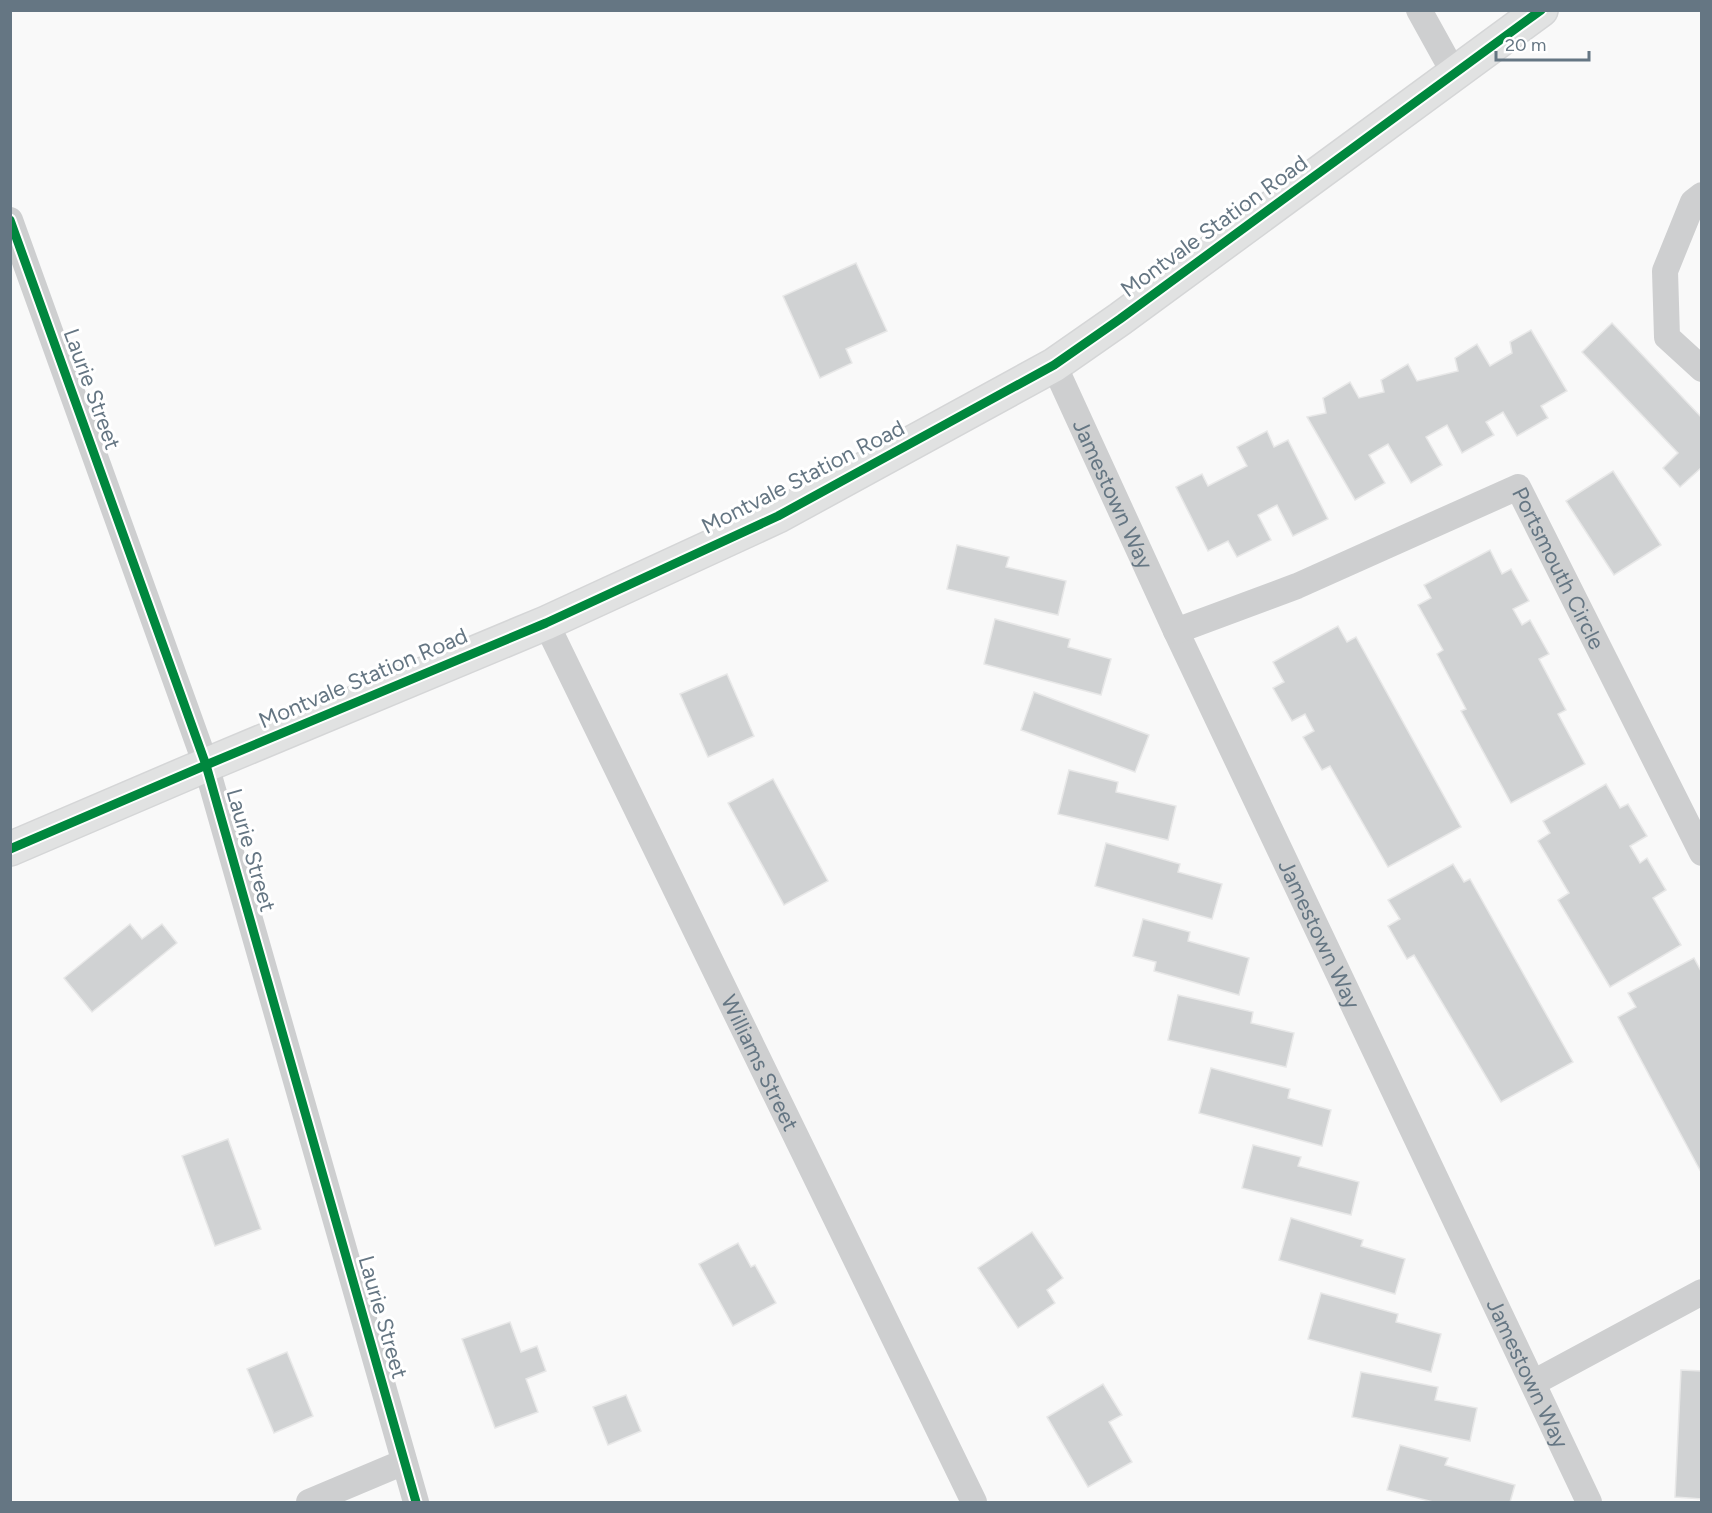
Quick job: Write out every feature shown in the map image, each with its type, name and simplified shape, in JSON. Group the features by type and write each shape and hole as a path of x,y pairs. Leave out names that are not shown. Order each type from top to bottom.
{"street":[{"path":"1419,10 1455,75"},
{"name":"Montvale Station Road","path":"10,849 546,623 778,516 1054,365 1120,320 1541,10"},
{"path":"1701,195 1694,202 1665,271 1667,337 1701,369"},
{"name":"Laurie Street","path":"10,220 206,765 416,1503"},
{"name":"Jamestown Way","path":"1054,365 1176,631 1589,1503"},
{"name":"Portsmouth Circle","path":"1176,631 1297,586 1518,488 1701,853"},
{"name":"Williams Street","path":"546,623 974,1503"},
{"path":"1533,1383 1701,1292"},
{"path":"309,1503 404,1462"}],"building":[{"path":"856,263 887,331 846,349 852,363 820,378 783,296"},
{"path":"1612,323 1702,418 1702,467 1680,487 1663,468 1678,453 1582,352"},
{"path":"1531,330 1567,391 1541,406 1548,418 1517,436 1503,412 1486,422 1494,435 1462,453 1447,425 1426,437 1442,465 1411,483 1388,444 1369,455 1385,483 1355,500 1307,417 1326,413 1323,398 1350,382 1359,398 1384,392 1381,380 1408,364 1417,381 1458,371 1455,358 1477,344 1490,366 1512,353 1510,342"},
{"path":"1267,431 1274,447 1288,440 1328,519 1293,536 1277,505 1258,515 1271,540 1237,557 1228,541 1208,551 1176,487 1202,474 1208,486 1247,466 1237,447"},
{"path":"1613,471 1661,545 1614,575 1566,501"},
{"path":"957,545 1009,557 1006,567 1066,581 1058,615 947,589"},
{"path":"1490,550 1502,574 1511,569 1529,601 1513,609 1522,625 1530,620 1549,654 1539,659 1566,710 1558,714 1585,764 1511,803 1461,711 1466,709 1437,654 1443,650 1418,605 1431,598 1424,585"},
{"path":"995,619 1070,639 1068,647 1111,659 1101,695 984,664"},
{"path":"1338,626 1347,642 1356,637 1461,827 1388,867 1330,766 1322,770 1303,737 1314,731 1305,714 1292,721 1273,688 1284,682 1273,662"},
{"path":"727,674 754,736 708,757 680,694"},
{"path":"1034,692 1149,735 1135,772 1021,730"},
{"path":"1069,770 1118,782 1116,792 1176,806 1168,840 1058,814"},
{"path":"773,779 828,881 784,905 728,803"},
{"path":"1606,784 1620,808 1628,804 1647,836 1630,846 1640,863 1647,858 1666,890 1653,898 1681,945 1610,987 1558,900 1569,893 1538,841 1550,833 1543,821"},
{"path":"1106,843 1180,864 1178,872 1222,884 1212,919 1095,886"},
{"path":"1453,864 1464,882 1470,879 1573,1062 1501,1102 1414,955 1407,959 1388,926 1400,919 1388,900"},
{"path":"1143,919 1190,932 1188,941 1249,958 1239,995 1154,971 1156,962 1133,956"},
{"path":"130,924 142,939 162,924 177,943 92,1012 64,978"},
{"path":"1694,958 1702,973 1702,1174 1618,1017 1636,1007 1628,993"},
{"path":"1178,995 1253,1012 1251,1023 1294,1033 1286,1067 1168,1040"},
{"path":"1211,1068 1290,1089 1288,1098 1331,1110 1322,1146 1199,1113"},
{"path":"228,1139 261,1229 215,1246 182,1156"},
{"path":"1253,1145 1301,1157 1298,1166 1359,1182 1351,1215 1242,1188"},
{"path":"1291,1218 1363,1240 1361,1246 1405,1259 1395,1294 1279,1260"},
{"path":"1032,1232 1063,1278 1047,1290 1055,1303 1018,1328 978,1268"},
{"path":"738,1243 751,1267 755,1265 776,1303 733,1326 699,1264"},
{"path":"1321,1293 1398,1314 1396,1322 1441,1334 1431,1372 1308,1339"},
{"path":"510,1322 521,1352 537,1346 546,1371 526,1379 538,1412 495,1428 462,1339"},
{"path":"287,1352 313,1416 274,1433 247,1369"},
{"path":"1681,1370 1702,1371 1702,1499 1675,1497"},
{"path":"1361,1372 1438,1387 1435,1400 1477,1408 1470,1441 1352,1417"},
{"path":"1103,1384 1122,1415 1109,1422 1132,1462 1088,1487 1047,1417"},
{"path":"626,1395 641,1431 608,1445 593,1407"},
{"path":"1400,1445 1448,1458 1445,1465 1515,1485 1510,1502 1433,1502 1387,1490"}],"cycle path":[{"path":"10,849 546,623 778,516 1054,365 1541,10"},
{"path":"10,220 206,765 416,1502"}]}
